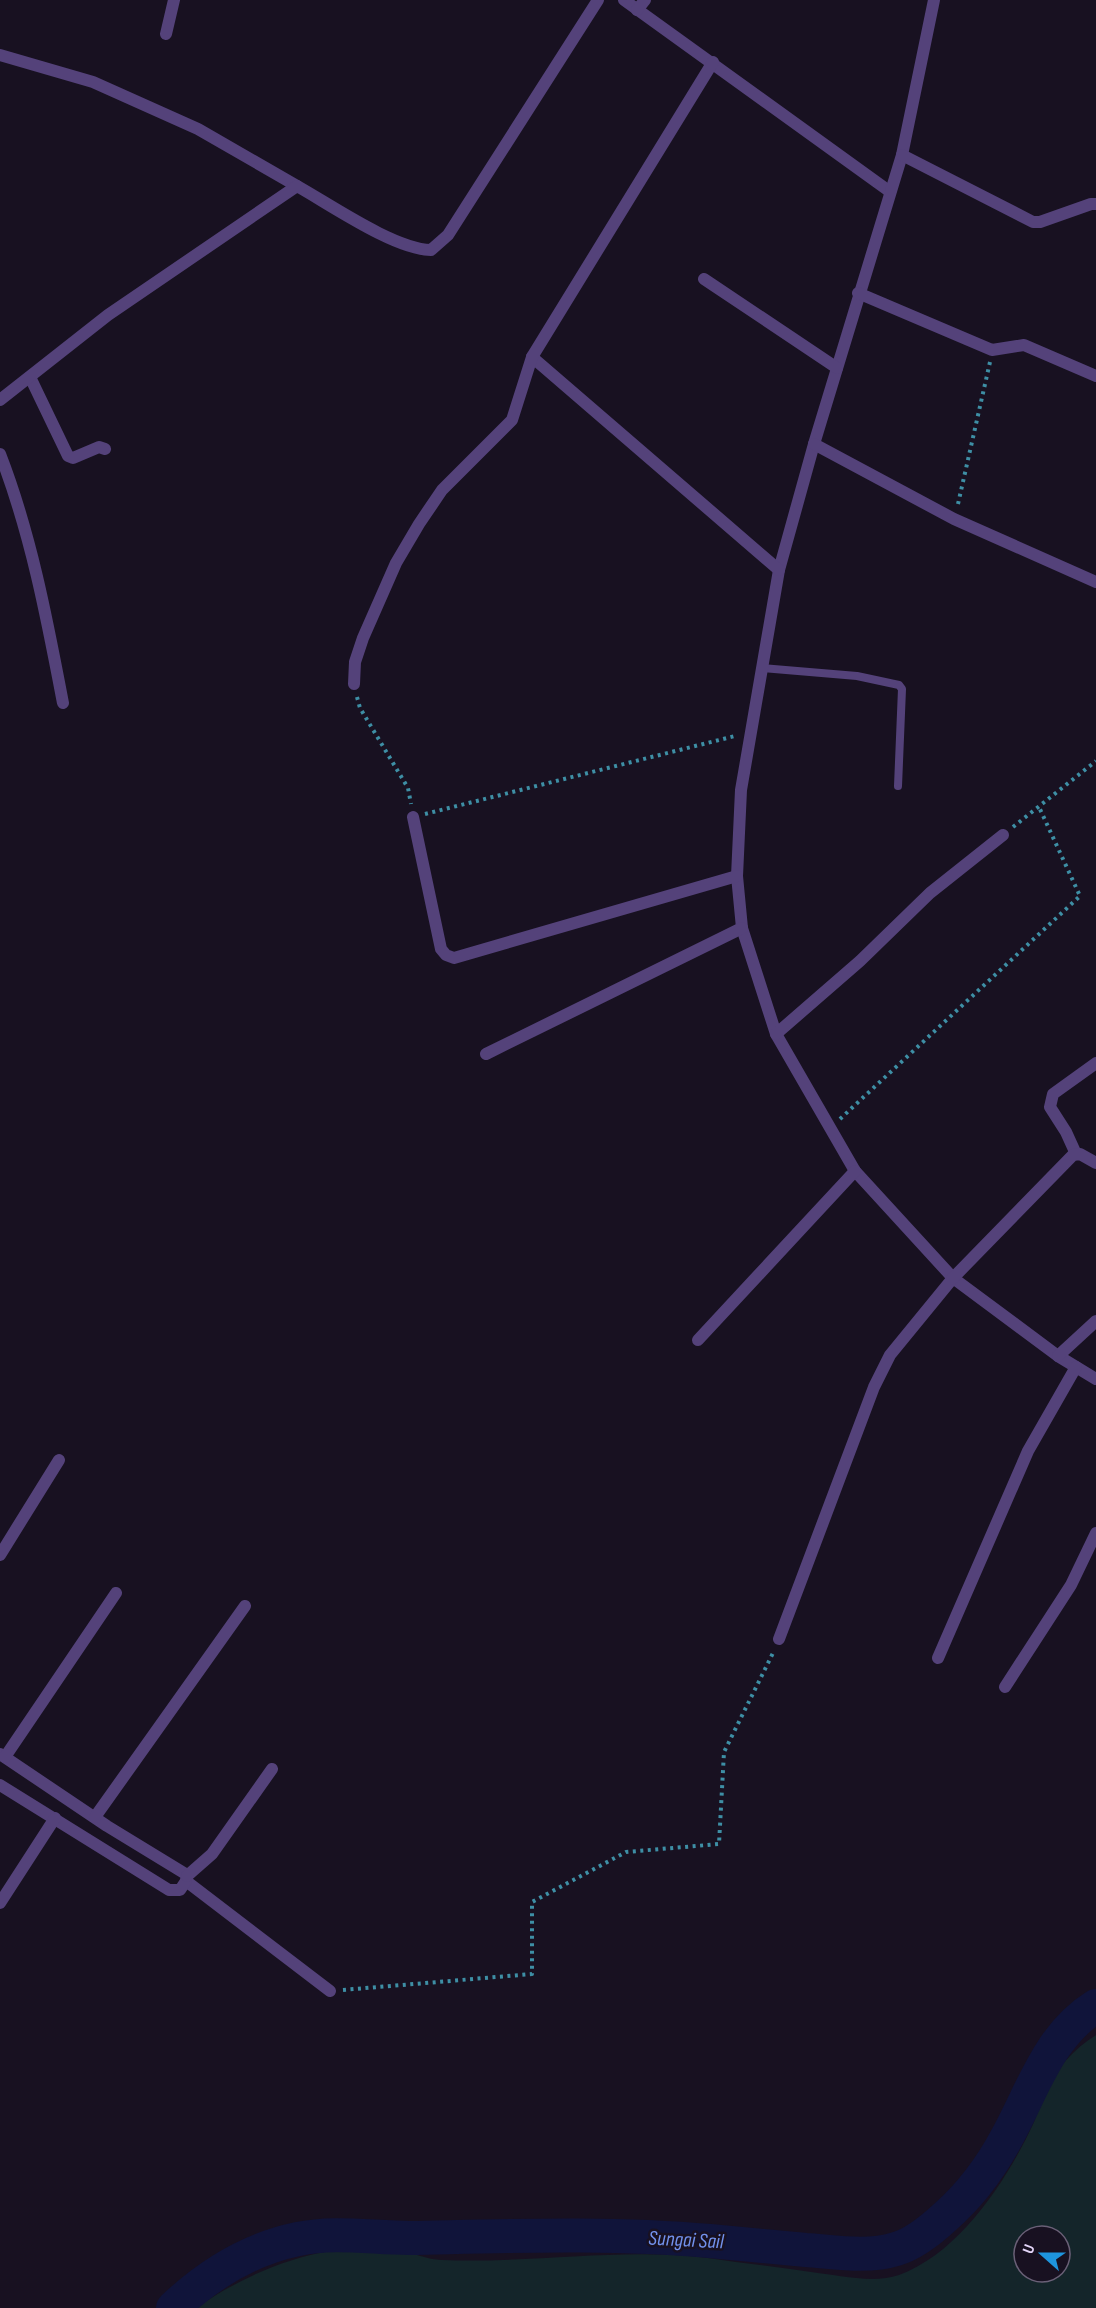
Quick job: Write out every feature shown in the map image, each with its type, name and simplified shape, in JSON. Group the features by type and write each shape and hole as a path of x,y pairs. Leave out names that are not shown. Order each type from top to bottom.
{"street":[{"path":"166,34 174,0"},
{"path":"0,55 93,82 198,129 390,238 415,249 431,250 448,235 598,0"},
{"path":"624,0 641,5 713,62 890,191"},
{"path":"934,0 902,155 858,293 779,570 741,790 737,876 742,928 776,1034 855,1171 953,1278 1059,1356 1096,1379"},
{"path":"354,684 355,662 363,638 396,563 418,524 442,490 512,420 532,357 713,62"},
{"path":"902,155 1033,222 1040,222 1096,204"},
{"path":"0,400 108,315 297,186"},
{"path":"704,279 837,368"},
{"path":"858,293 992,350 1024,345 1096,376"},
{"path":"532,357 779,570"},
{"path":"30,377 68,456 74,458 99,447 105,449"},
{"path":"814,444 954,519 1096,582"},
{"path":"0,454 28,537 63,703"},
{"path":"413,817 441,949 446,955 454,958 737,876"},
{"path":"776,1034 860,961 930,893 1003,835"},
{"path":"486,1054 742,928"},
{"path":"1096,1063 1053,1094 1050,1102 1050,1107 1066,1132 1076,1154 1096,1162"},
{"path":"779,1639 880,1371 890,1355 953,1278 1076,1154"},
{"path":"698,1340 855,1171"},
{"path":"1059,1356 1096,1321"},
{"path":"938,1658 1028,1451 1076,1367"},
{"path":"0,1555 59,1460"},
{"path":"1005,1687 1071,1585 1096,1533"},
{"path":"116,1593 2,1756 187,1879 330,1991"},
{"path":"95,1817 245,1606"},
{"path":"0,1785 169,1890 180,1890 185,1886 187,1879 212,1854 272,1769"},
{"path":"0,1903 55,1818"}],"lane":[{"path":"761,668 857,676 899,685 902,689 898,786"}],"path":[{"path":"954,519 992,350"},
{"path":"354,684 360,708 408,788 413,817 750,732"},
{"path":"1003,835 1096,761"},
{"path":"830,1128 1080,896 1039,807"},
{"path":"330,1991 532,1974 532,1902 626,1852 719,1844 724,1752 779,1639"}],"shaded area":[{"path":"1096,2035 1096,2308 196,2308 259,2272 311,2255 350,2248 391,2250 431,2259 475,2261 642,2254 675,2255 855,2278 889,2278 921,2264 942,2250 980,2212 1011,2167 1034,2122 1049,2084 1073,2053"}],"waterway":[{"name":"Sungai Sail","path":"173,2308 215,2274 246,2257 280,2243 325,2235 410,2238 635,2236 851,2254 896,2249 909,2244 929,2231 971,2190 1001,2148 1054,2048 1079,2018 1096,2006"}]}
